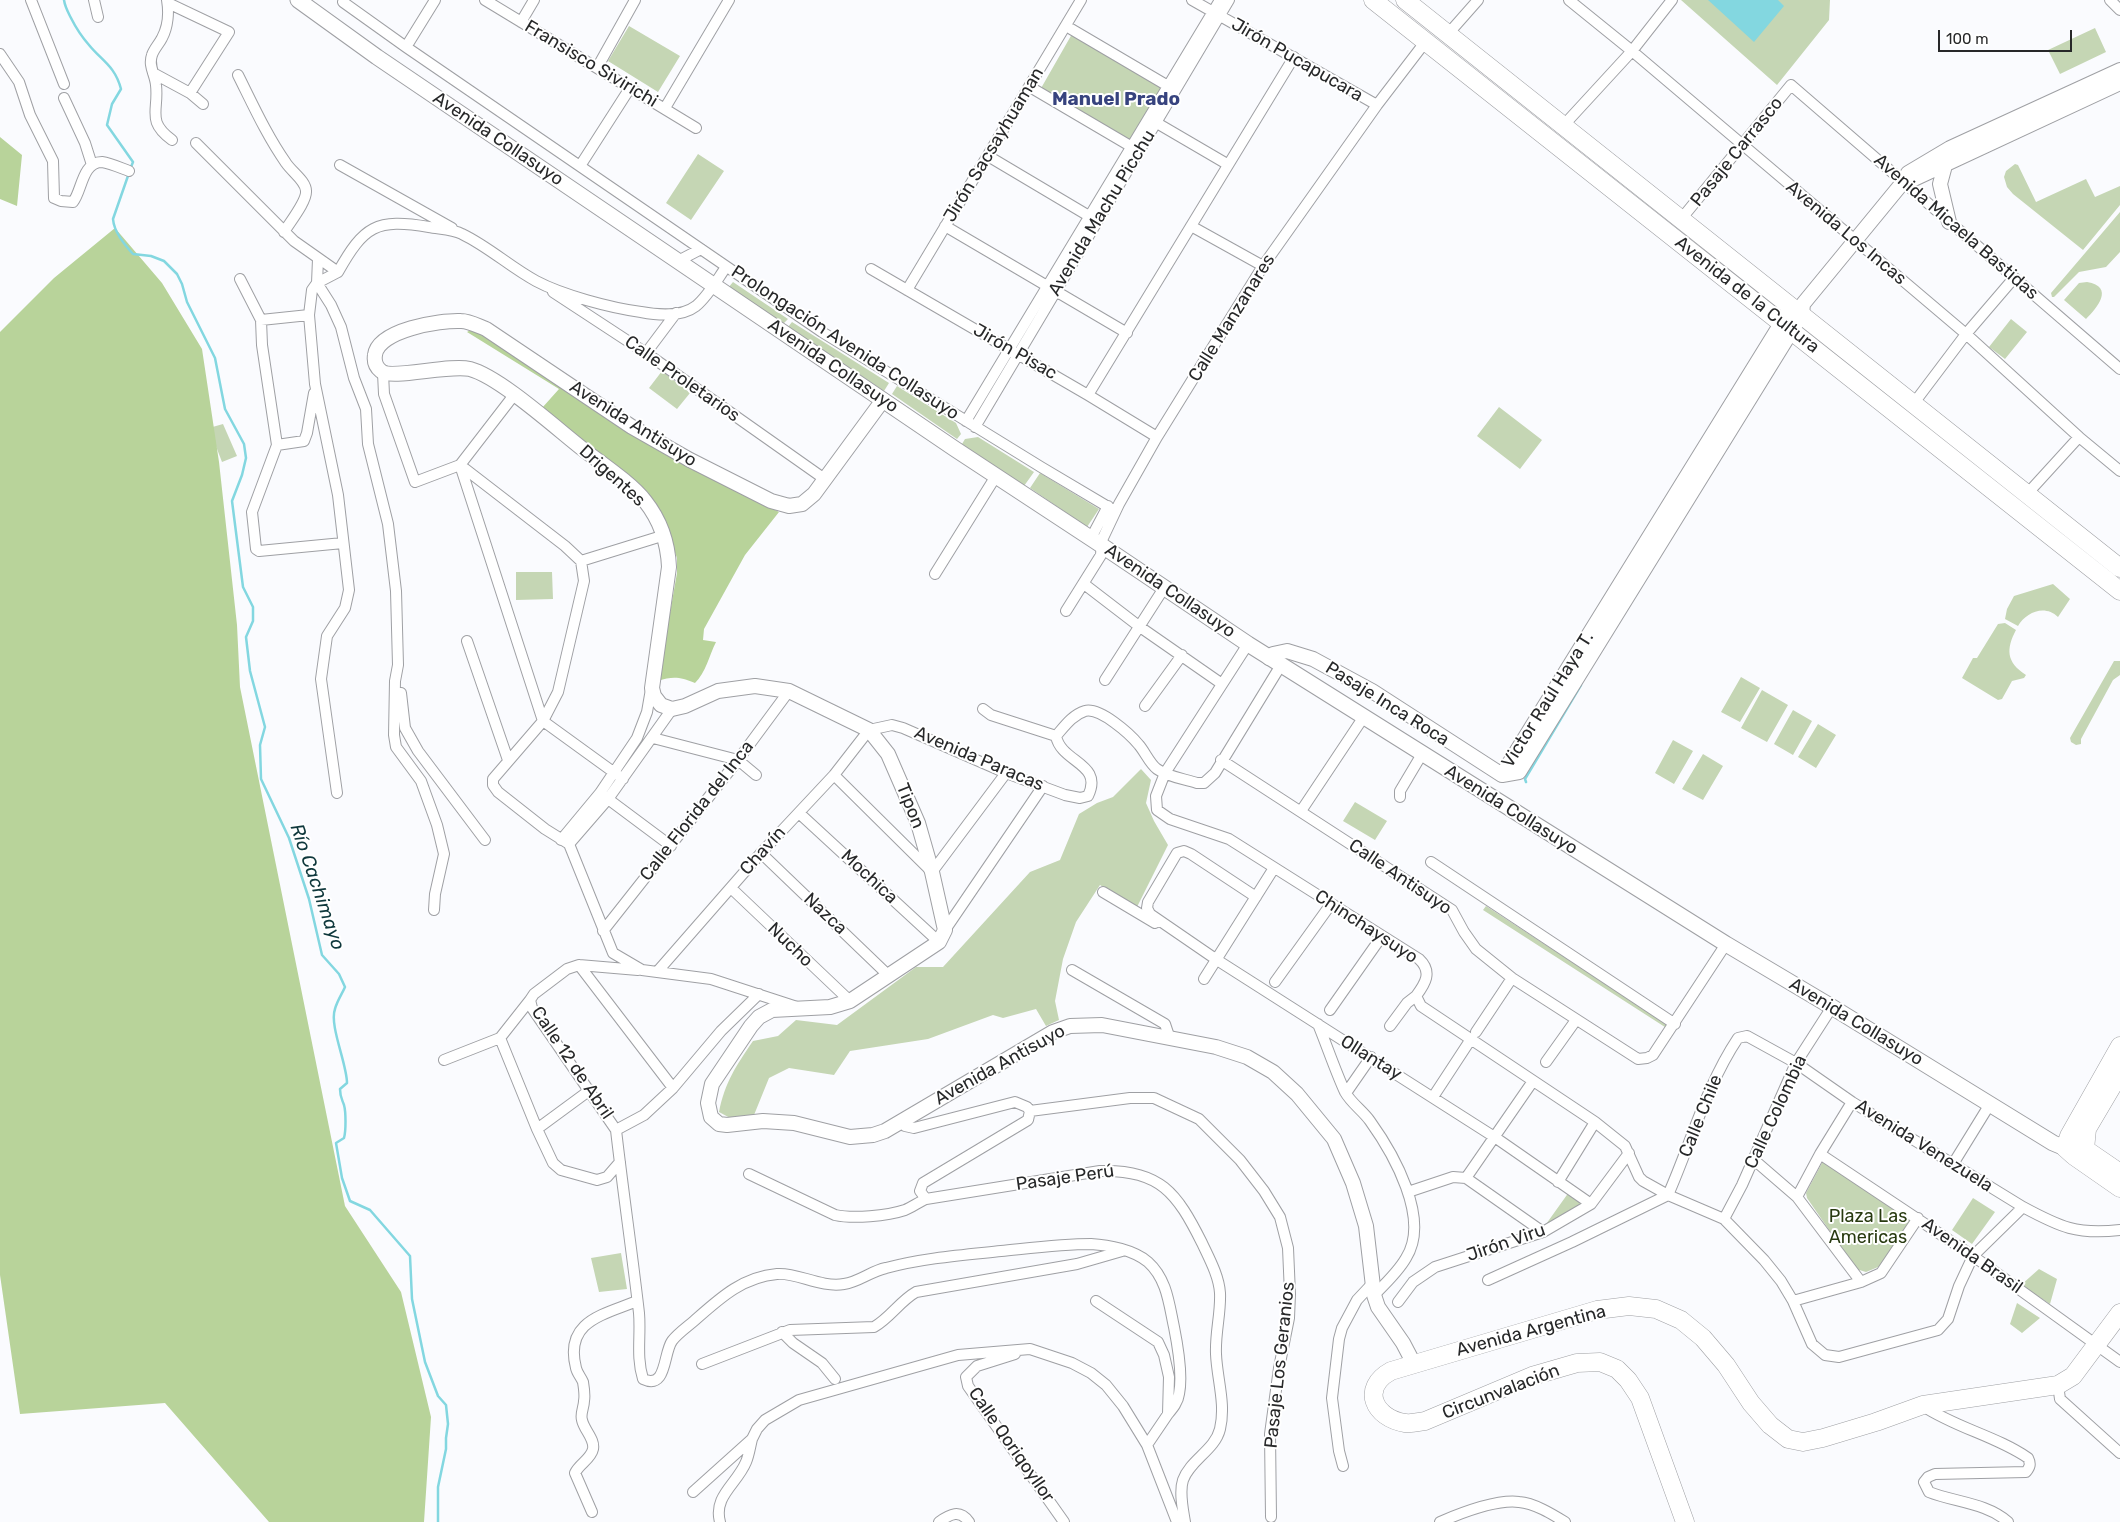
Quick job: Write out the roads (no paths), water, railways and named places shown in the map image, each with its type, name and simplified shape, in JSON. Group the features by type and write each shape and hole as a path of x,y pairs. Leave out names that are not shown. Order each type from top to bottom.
{"highway":[{"name":"Avenida de la Cultura","path":"1405,0 1563,126 1799,308 1914,404 2120,568"},
{"name":"Avenida de la Cultura","path":"1383,3 1426,41 2120,591"},
{"path":"2065,1148 2069,1136 2120,1046"},
{"path":"2120,1073 2088,1129 2086,1143 2120,1173"},
{"name":"Avenida Collasuyo","path":"2065,1148 2120,1188"},
{"name":"Avenida Argentina","path":"1414,1364 1597,1310 1629,1306 1656,1309 1681,1320 1704,1338 1726,1365 1751,1403 1770,1425 1788,1439 1803,1442 1823,1438 1923,1405 2058,1385 2073,1376 2120,1313"},
{"name":"Circunvalación","path":"1414,1364 1387,1373 1377,1382 1374,1392 1374,1398 1379,1410 1395,1420 1405,1423 1425,1421 1532,1376 1577,1363 1600,1362 1617,1369 1628,1380 1640,1398 1685,1522"}],"main road":[{"name":"Avenida Collasuyo","path":"298,0 385,63 883,400 1275,662 1726,944 2053,1143 2065,1148 2086,1143"}],"street":[{"path":"32,0 64,84"},
{"path":"94,0 98,17"},
{"path":"406,47 435,0"},
{"name":"Fransisco Sivirichi","path":"485,0 696,128"},
{"path":"521,22 534,0"},
{"path":"597,68 635,0"},
{"path":"665,108 729,0"},
{"name":"Jirón Sacsayhuaman","path":"907,290 1081,0"},
{"name":"Jirón Pucapucara","path":"1192,0 1294,56 1377,105"},
{"name":"Avenida Machu Picchu","path":"970,424 1015,352 1216,14 1220,0"},
{"name":"Avenida Machu Picchu","path":"1094,218 1132,147 1152,120 1168,86 1216,14 1229,0"},
{"path":"1448,34 1478,0"},
{"name":"Avenida Los Incas","path":"1569,0 1632,51 1966,334 2078,437 2120,471"},
{"path":"1563,126 1632,51 1672,0"},
{"path":"2110,0 2120,10"},
{"path":"172,140 160,132 157,124 154,110 156,88 150,64 152,54 163,36 168,1 229,32 190,93"},
{"name":"Prolongación Avenida Collasuyo","path":"343,2 700,250 822,332 1112,509"},
{"path":"1066,26 1168,86"},
{"name":"Calle Manzanares","path":"1066,611 1101,555 1096,542 1112,509 1263,266 1377,105 1426,41"},
{"path":"0,54 19,82 30,115 54,161 54,198 60,201 73,202 77,198 86,171 92,165 102,162 129,170"},
{"path":"1088,395 1294,56"},
{"name":"Victor Raúl Haya T.","path":"1502,775 1519,772 1544,719 1799,308 1904,182 1908,173 1950,148 2120,70"},
{"path":"153,73 190,93 203,104"},
{"path":"238,75 268,135 286,164 305,186 306,193 304,199 284,232"},
{"path":"1904,182 1914,180 2120,83"},
{"name":"Pasaje Carrasco","path":"1682,218 1792,85"},
{"name":"Avenida Micaela Bastidas","path":"1792,85 2120,369"},
{"path":"1030,87 1132,147"},
{"path":"580,166 630,88"},
{"path":"64,98 85,143 92,165"},
{"path":"1152,120 1227,164"},
{"path":"196,143 284,232 338,272"},
{"path":"1949,222 1940,190 1950,148"},
{"path":"988,156 1094,218"},
{"path":"340,165 484,246 536,281 623,310 652,314 676,313 695,306 726,267"},
{"path":"317,283 338,272 363,237 374,228 385,224 406,224 460,232"},
{"path":"945,226 1052,287 1127,333"},
{"path":"1191,226 1263,266"},
{"path":"678,261 700,250"},
{"path":"318,259 317,283 309,298 315,384 338,495 349,590 348,599 327,636 321,679 337,793"},
{"name":"Jirón Pisac","path":"871,269 1088,395 1157,438"},
{"path":"1914,404 1966,334 2014,278"},
{"path":"240,279 261,320 262,345 277,445 252,512 256,549 259,551 343,543"},
{"name":"Calle Proletarios","path":"536,281 646,352 826,480"},
{"path":"317,283 331,305 341,327 354,378 366,409 368,444 389,534 396,591 398,665 405,728 418,751 484,840"},
{"path":"646,352 676,313"},
{"path":"261,320 309,315"},
{"name":"Avenida Antisuyo","path":"383,373 376,367 374,357 376,348 382,341 402,331 434,322 463,320 486,329 632,427 665,446 771,502 789,506 802,504 814,494 883,400"},
{"name":"Drigentes","path":"383,373 396,375 428,369 470,369 485,375 514,395 613,472 644,500 665,535 669,567 652,688"},
{"path":"383,373 384,394 415,482 460,465 514,395"},
{"path":"277,445 304,441 315,384"},
{"path":"2027,494 2078,437"},
{"path":"460,465 565,546 581,561 584,581 558,692 542,721 493,779 493,785 498,792 565,842 613,953 642,970"},
{"path":"460,465 542,721 619,776"},
{"path":"935,574 996,476"},
{"path":"581,561 665,535"},
{"path":"1084,584 1140,627 1222,684"},
{"path":"1105,680 1164,588"},
{"path":"467,641 508,760"},
{"path":"1165,773 1248,644"},
{"name":"Pasaje Inca Roca","path":"1275,662 1273,654 1287,651 1313,659 1372,691 1502,775"},
{"path":"1145,706 1182,655"},
{"path":"983,709 991,715 1056,736 1071,719 1084,711 1091,710 1114,722 1138,743 1155,768 1197,783 1204,783 1215,773 1275,662"},
{"path":"398,665 395,681 394,735 396,747 420,781 437,825 444,854 435,894 434,910"},
{"name":"Tipon","path":"672,709 685,706 718,691 755,686 790,690 869,730 888,754 918,824 932,872 942,936"},
{"path":"619,776 642,727 652,688"},
{"path":"565,842 653,738 672,709 661,705 654,696 652,688"},
{"name":"Calle Florida del Inca","path":"603,931 738,760 790,690"},
{"path":"1302,811 1363,718"},
{"name":"Avenida Paracas","path":"869,730 892,725 904,728 1006,773 1064,795 1080,798 1088,796 1093,784 1091,777 1085,768 1062,750 1056,736"},
{"name":"Chavín","path":"657,972 761,853 834,775 869,730"},
{"path":"653,738 738,760 756,774"},
{"path":"1400,797 1400,791 1422,754"},
{"name":"Calle Antisuyo","path":"1221,760 1452,910 1476,949 1512,978 1638,1058 1647,1058 1653,1055 1675,1024"},
{"path":"834,775 932,872 1006,773"},
{"name":"Chinchaysuyo","path":"1165,773 1156,796 1156,810 1170,819 1227,838 1419,959 1425,967 1427,979 1416,996 1407,1003 1390,1026"},
{"path":"579,965 642,970 711,979 803,1009 830,1007 850,1002 942,936 1043,786"},
{"path":"604,796 671,846"},
{"name":"Mochica","path":"799,813 942,936"},
{"name":"Ollantay","path":"1256,897 1184,851 1177,853 1148,902 1147,908 1150,914 1217,960 1496,1138 1591,1204"},
{"name":"Nazca","path":"761,853 888,975"},
{"path":"1431,862 1675,1024 1726,944"},
{"path":"1204,979 1274,868"},
{"name":"Nucho","path":"730,888 850,1002"},
{"path":"1102,892 1217,960"},
{"path":"1275,982 1331,904"},
{"path":"1330,1010 1382,936"},
{"path":"579,965 673,1088"},
{"name":"Calle 12 de Abril","path":"579,965 567,969 534,994 530,1000 532,1008 616,1130"},
{"path":"1072,970 1165,1024 1170,1039"},
{"path":"1433,1097 1512,978"},
{"path":"760,994 721,1031 673,1088 644,1115 616,1130 637,1301 643,1378 649,1382 656,1380 662,1374 672,1340 727,1292 753,1278 779,1274 826,1284 842,1285 855,1282 884,1268 929,1258 1093,1244 1125,1250 1148,1262 1164,1281 1179,1353 1180,1394 1147,1445"},
{"path":"1416,996 1421,1006 1474,1035 1534,1081 1595,1122 1625,1146 1639,1177 1643,1181 1668,1195 1724,1219 1764,1260 1781,1281 1793,1301 1812,1344 1825,1355 1839,1357 1938,1330 1948,1319 1959,1286 1973,1256 2023,1207"},
{"path":"444,1060 500,1038 530,1000"},
{"name":"Calle Colombia","path":"1724,1219 1733,1205 1796,1063 1832,1007"},
{"name":"Avenida Antisuyo","path":"803,1009 772,1010 759,1017 750,1026 712,1084 708,1103 711,1117 719,1124 727,1125 763,1121 794,1123 850,1137 862,1137 885,1131 1053,1032 1070,1026 1102,1025 1216,1047 1247,1056 1274,1072 1297,1094 1334,1139 1353,1183 1366,1226 1373,1290 1378,1307 1403,1343 1414,1364"},
{"path":"1546,1062 1576,1020"},
{"path":"1318,1024 1346,1093 1370,1120 1385,1144 1408,1192 1414,1216 1413,1243 1407,1257 1373,1290 1357,1300 1342,1328 1339,1338 1332,1395 1339,1451 1344,1466"},
{"name":"Avenida Venezuela","path":"1738,1038 1747,1036 1796,1063 1852,1102 2023,1207 2052,1222 2078,1231 2120,1230"},
{"path":"500,1038 553,1163 561,1170 597,1180 606,1177 620,1162"},
{"name":"Calle Chile","path":"1668,1195 1719,1071 1738,1038"},
{"path":"1346,1093 1371,1057"},
{"path":"1466,1178 1496,1138 1534,1081"},
{"path":"537,1129 590,1090"},
{"name":"Pasaje Los Geranios","path":"1030,1111 1130,1098 1154,1098 1200,1119 1240,1160 1264,1191 1280,1217 1288,1248 1290,1294 1289,1318 1279,1368 1270,1434 1271,1518"},
{"path":"903,1120 903,1124 907,1127 919,1127 1015,1102 1027,1107 1030,1111 1028,1120 923,1183 920,1191 926,1199"},
{"path":"1797,1197 1820,1154 1852,1102"},
{"path":"1953,1164 1990,1104"},
{"path":"1558,1182 1595,1122"},
{"path":"2086,1143 2120,1164"},
{"name":"Jirón Viru","path":"1398,1302 1413,1282 1435,1267 1543,1232 1591,1204 1629,1152"},
{"name":"Avenida Brasil","path":"1820,1154 1973,1256 2098,1344 2120,1362"},
{"path":"1753,1159 1797,1197 1862,1282"},
{"name":"Pasaje Perú","path":"749,1174 835,1215 843,1216 886,1214 905,1210 926,1199 1100,1171 1123,1170 1157,1181 1186,1210 1213,1266 1220,1292 1216,1353 1222,1404 1220,1432 1212,1444 1190,1466 1183,1481 1184,1522"},
{"path":"1408,1192 1453,1178 1466,1178 1543,1232"},
{"path":"1488,1280 1572,1242 1668,1195"},
{"path":"1793,1301 1862,1282 1884,1271 1918,1218"},
{"path":"702,1364 790,1330 874,1328 916,1292 1077,1264 1125,1250"},
{"path":"592,1512 575,1473 593,1451 593,1444 582,1420 585,1399 582,1380 576,1370 573,1347 578,1334 591,1320 637,1301"},
{"path":"1096,1301 1158,1342 1164,1355 1169,1377 1168,1414"},
{"path":"782,1332 793,1343 822,1363 835,1379"},
{"path":"720,1522 719,1506 722,1497 745,1464 756,1428 765,1420 799,1400 958,1355 1030,1349 1072,1363 1099,1379 1123,1406 1147,1445 1177,1522"},
{"name":"Calle Qoriqoyllor","path":"1030,1349 977,1366 966,1377 968,1386 1064,1522"},
{"path":"2058,1385 2060,1399 2120,1453"},
{"path":"1923,1405 1938,1415 1982,1433 2028,1458 2030,1462 2026,1472 1935,1474 1924,1482 1929,1492 1970,1503 2002,1516 2008,1522"},
{"path":"693,1492 752,1439"},
{"path":"1440,1522 1467,1511 1512,1502 1532,1506 1565,1522"},
{"path":"943,1520 956,1514 967,1520"}],"water":[{"path":"1708,0 1778,0 1784,6 1754,42"}],"waterway":[{"name":"Río Cachimayo","path":"64,0 79,32 112,69 118,81 121,89 112,104 107,125 133,162 131,167"},
{"name":"Río Cachimayo","path":"129,173 113,219 115,229 133,254 151,256 164,261 177,274 187,302 215,358 225,409 244,444 246,458 232,501 243,587 253,607 253,621 246,637 250,671 265,727 260,745 261,779 289,838 309,899 322,955 339,974 345,987 337,1003 334,1016 334,1025 347,1083 340,1089 345,1112 345,1135 344,1138 336,1143 342,1178 350,1201 370,1210 410,1256 412,1299 425,1362 438,1396 446,1405 448,1424 446,1449 438,1487 438,1522"},
{"path":"1526,782 1525,779 1581,685"}],"district":[{"name":"Manuel Prado","path":"1116,100"}],"park label":[{"name":"Plaza Las Americas","path":"1868,1227"}]}
